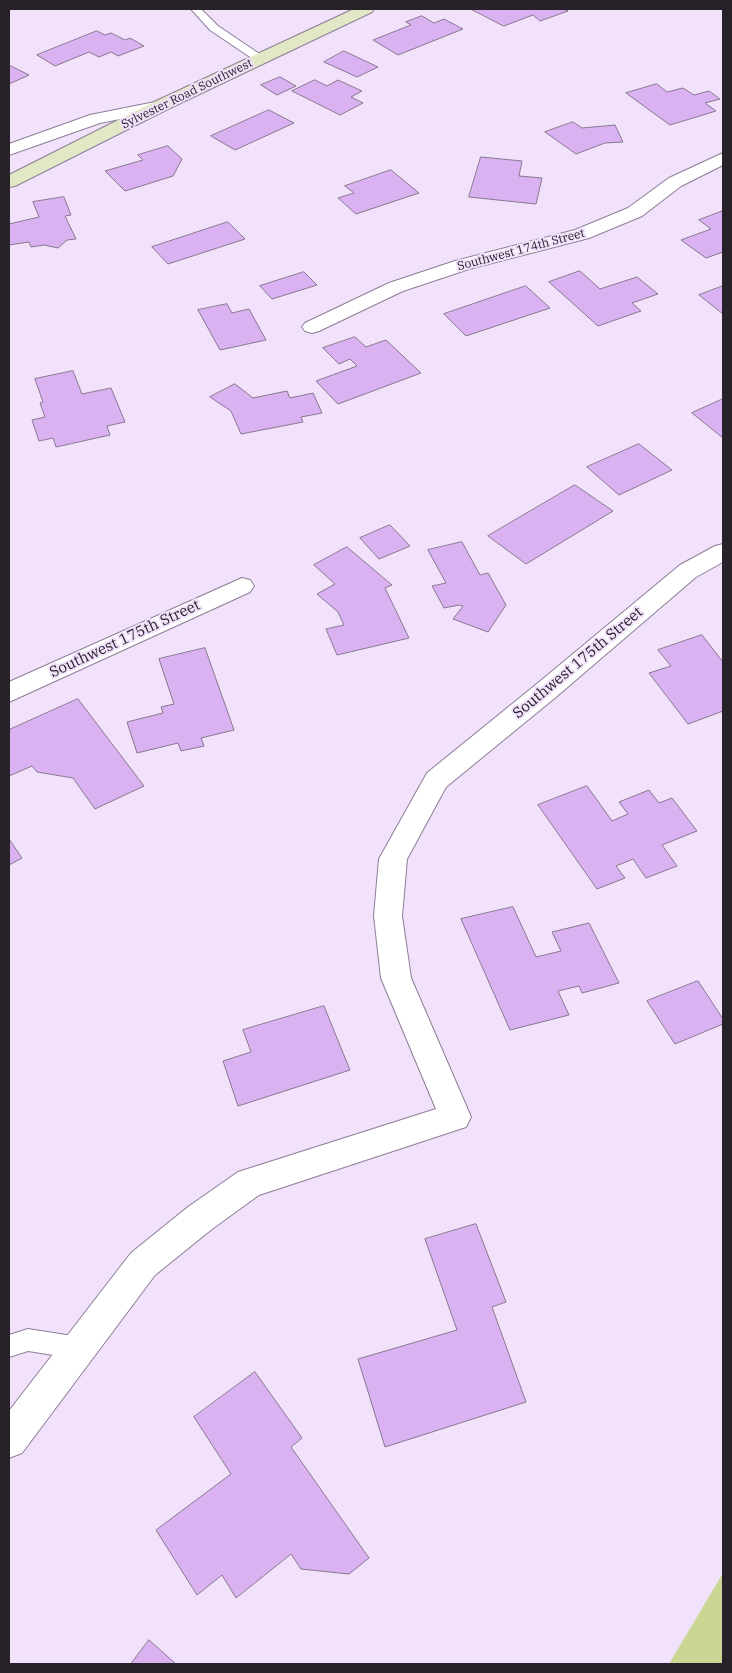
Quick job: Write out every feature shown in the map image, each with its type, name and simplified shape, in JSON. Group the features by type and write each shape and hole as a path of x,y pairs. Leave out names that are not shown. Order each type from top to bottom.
{"street":[{"name":"Sylvester Road Southwest","path":"9,182 160,106 366,9"},
{"path":"9,150 96,120 160,106"},
{"name":"Southwest 174th Street","path":"312,327 396,287 462,265 582,234 635,212 675,182 723,158"},
{"name":"Southwest 175th Street","path":"79,1348 144,1264 200,1218 249,1183 455,1117 396,978 388,916 393,859 436,780 547,690 688,571 723,552"},
{"name":"Southwest 175th Street","path":"9,693 242,586"},
{"path":"9,1440 79,1348"}],"lane":[{"path":"196,9 214,28 260,59"},
{"path":"9,1346 28,1340 79,1348"}],"green space":[{"path":"723,1573 723,1664 669,1664"}],"building":[{"path":"471,9 563,9 568,11 540,21 533,15 504,26"},
{"path":"422,16 434,23 444,19 463,29 398,55 373,40 411,25 406,22"},
{"path":"97,31 105,35 111,33 125,40 130,38 144,46 118,56 111,52 99,57 89,52 55,66 37,55"},
{"path":"344,51 378,67 357,77 324,62"},
{"path":"11,66 29,75 9,84 9,67"},
{"path":"280,77 296,86 277,95 261,85"},
{"path":"315,80 327,86 338,80 362,91 351,97 363,103 340,115 292,91"},
{"path":"657,84 667,92 683,88 694,95 709,91 720,99 705,103 716,111 670,125 626,93"},
{"path":"269,110 294,123 235,150 211,136"},
{"path":"573,122 582,128 615,125 623,142 605,143 576,154 545,132"},
{"path":"168,146 182,159 173,176 125,191 105,171 143,160 138,155"},
{"path":"481,157 522,161 519,176 542,178 536,204 469,197"},
{"path":"391,170 419,193 356,214 338,198 354,193 345,186"},
{"path":"64,197 71,215 65,216 76,239 67,240 58,248 44,245 31,247 29,242 9,245 9,224 39,217 33,202"},
{"path":"723,211 723,252 706,258 681,240 711,229 699,220"},
{"path":"228,222 245,239 168,264 152,247"},
{"path":"580,271 600,289 637,277 658,294 632,303 641,311 598,326 549,282"},
{"path":"304,272 317,285 272,299 260,286"},
{"path":"526,286 550,308 466,336 444,314"},
{"path":"723,286 723,314 699,295"},
{"path":"227,304 232,313 249,309 266,340 220,350 198,310"},
{"path":"355,337 366,347 386,340 421,373 338,404 316,381 357,366 350,359 339,364 323,348"},
{"path":"73,371 82,394 111,388 125,422 107,426 110,435 56,447 53,438 39,441 32,420 45,417 40,403 43,402 35,379"},
{"path":"235,384 253,398 287,391 290,398 313,393 322,413 301,417 303,422 241,434 231,411 210,397"},
{"path":"723,399 723,438 692,413"},
{"path":"639,444 672,470 619,495 587,467"},
{"path":"575,485 613,511 526,564 488,536"},
{"path":"390,525 410,546 379,559 360,538"},
{"path":"462,542 480,575 488,573 506,605 488,632 453,619 463,606 444,608 432,586 446,583 428,550"},
{"path":"347,547 392,585 385,588 409,638 337,655 326,629 344,625 338,612 317,594 335,584 314,565"},
{"path":"702,635 723,662 723,711 688,724 649,673 671,666 658,650"},
{"path":"205,648 234,730 201,738 204,746 181,751 178,743 137,753 127,722 163,713 161,707 174,704 159,659"},
{"path":"78,699 144,786 95,809 73,778 37,772 32,766 9,776 9,730"},
{"path":"587,786 612,821 628,814 619,802 649,790 659,803 672,798 697,831 662,845 677,866 646,878 633,859 616,866 625,878 597,889 538,805"},
{"path":"9,839 22,858 9,865"},
{"path":"513,907 536,957 561,951 552,932 589,923 619,983 582,993 579,986 558,991 569,1015 510,1030 461,919"},
{"path":"698,981 723,1019 723,1024 675,1044 647,1001"},
{"path":"324,1006 350,1070 238,1106 223,1061 251,1052 243,1030"},
{"path":"476,1224 506,1302 492,1307 526,1402 385,1447 358,1359 457,1330 425,1239"},
{"path":"255,1372 302,1438 291,1447 369,1558 349,1574 301,1569 291,1554 236,1598 222,1575 197,1595 156,1530 231,1474 194,1417"},
{"path":"149,1640 176,1664 131,1664"}]}
